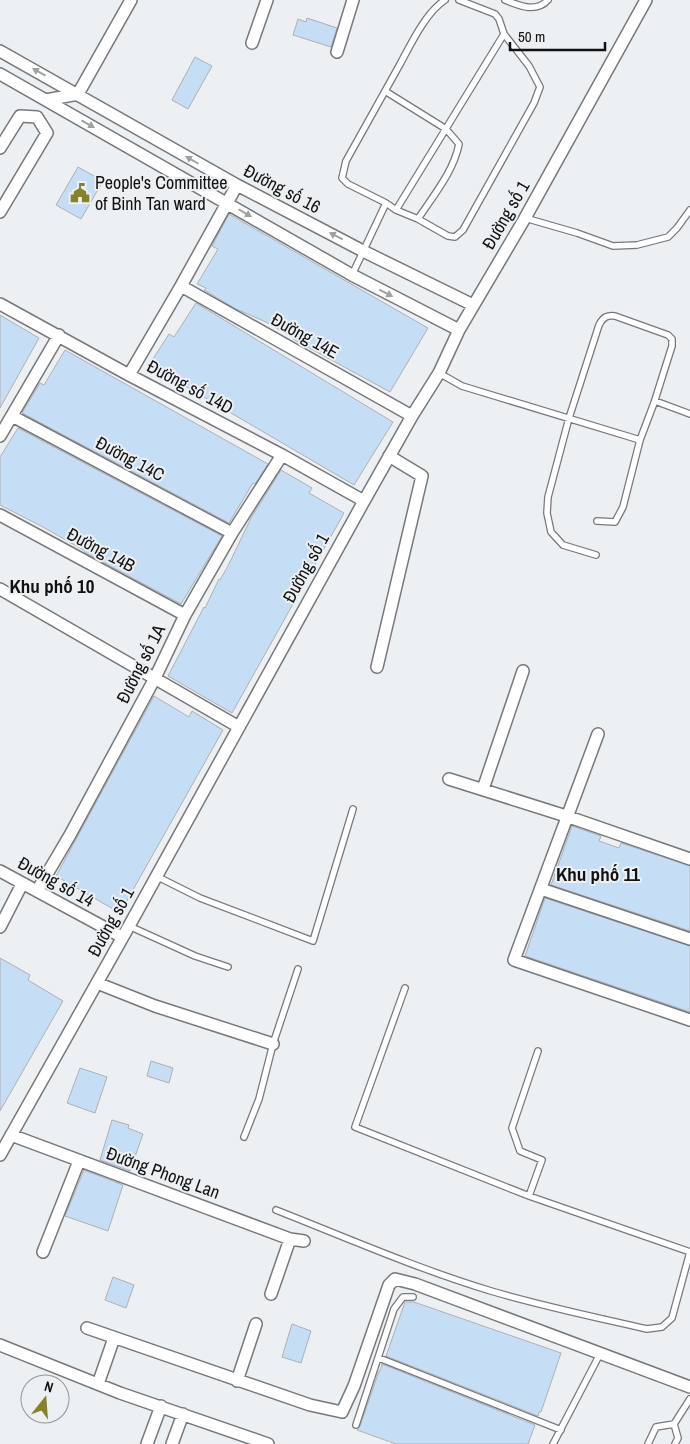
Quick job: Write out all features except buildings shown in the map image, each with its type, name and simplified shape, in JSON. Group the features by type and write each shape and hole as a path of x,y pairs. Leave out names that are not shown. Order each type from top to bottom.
{"street":[{"path":"46,100 78,94 132,0"},
{"path":"252,43 268,0"},
{"path":"337,52 353,0"},
{"name":"Đường số 1","path":"0,1154 129,926 389,456 440,373 459,330 526,218 646,0"},
{"name":"Đường số 16","path":"0,51 237,185 363,251 473,305"},
{"path":"18,60 4,76 352,275 459,330"},
{"path":"37,117 46,100"},
{"path":"0,148 20,116 37,117"},
{"path":"2,205 47,133 37,117"},
{"path":"135,150 144,132"},
{"path":"129,375 237,185"},
{"name":"Đường 14E","path":"181,286 412,416"},
{"name":"Đường số 14D","path":"0,304 364,501"},
{"path":"0,436 59,335"},
{"name":"Đường 14C","path":"12,416 232,534"},
{"name":"Đường số 1A","path":"37,891 155,678 185,615 232,534 282,455"},
{"path":"376,667 422,476 389,456"},
{"name":"Đường 14B","path":"0,515 185,615"},
{"path":"0,589 239,727"},
{"path":"483,789 523,671"},
{"path":"598,734 514,960 690,1020"},
{"path":"449,779 566,816 690,859"},
{"name":"Đường số 14","path":"0,871 122,938"},
{"path":"0,927 22,884"},
{"path":"541,889 690,940"},
{"path":"97,983 155,1006 272,1044"},
{"name":"Đường Phong Lan","path":"10,1135 290,1239 304,1241"},
{"path":"43,1252 79,1161"},
{"path":"271,1294 290,1239"},
{"path":"87,1328 310,1406 342,1412 354,1386 390,1285 395,1279 415,1284 690,1386"},
{"path":"237,1380 256,1324"},
{"path":"98,1384 114,1338"},
{"path":"0,1344 120,1393 268,1444"},
{"path":"147,1444 161,1406"},
{"path":"172,1444 184,1414"}],"lane":[{"path":"445,0 429,15 385,91 346,161 342,178 348,184 396,210 418,219 448,236 455,237 463,230 534,103 540,87 529,66 504,34 499,19 495,14 459,0"},
{"path":"505,0 531,8 540,7 548,0"},
{"path":"396,210 504,34"},
{"path":"385,91 446,129 459,144 458,152 449,170 418,219"},
{"path":"352,275 386,203"},
{"path":"526,218 613,246 637,245 668,237 690,210"},
{"path":"596,555 563,545 551,532 547,513 548,497 568,418 599,324 608,315 661,331 668,334 672,340 655,401 640,440 623,508 615,522 608,523 598,520"},
{"path":"440,373 462,386 640,440"},
{"path":"655,401 690,414"},
{"path":"156,876 200,898 313,941 353,809"},
{"path":"129,926 195,956 228,967"},
{"path":"244,1137 259,1099 272,1044 298,969"},
{"path":"276,1210 435,1272 536,1304 647,1329 662,1327 672,1318 688,1270 690,1252 529,1196 355,1127 405,988"},
{"path":"529,1196 542,1160 520,1151 512,1128 538,1051"},
{"path":"356,1425 394,1310 403,1297 413,1297"},
{"path":"553,1444 601,1352"},
{"path":"379,1358 561,1430"},
{"path":"648,1444 656,1427 674,1424 690,1400"},
{"path":"674,1424 678,1438 675,1444"}],"place":[{"name":"People's Committee of Binh Tan ward","path":"80,193"}],"district":[{"name":"Khu phố 10","path":"52,586"},
{"name":"Khu phố 11","path":"598,874"}]}
